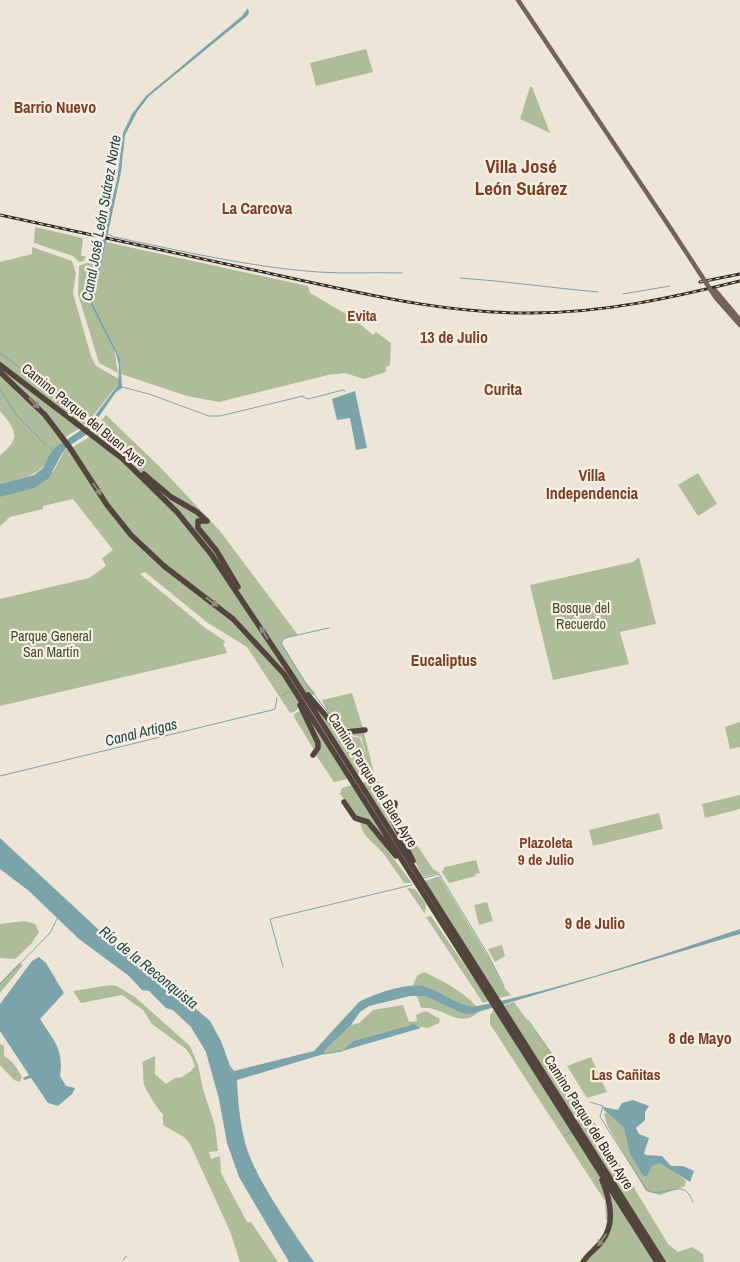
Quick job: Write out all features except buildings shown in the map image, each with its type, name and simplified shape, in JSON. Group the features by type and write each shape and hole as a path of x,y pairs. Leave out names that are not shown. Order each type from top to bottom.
{"highway":[{"name":"Camino Parque del Buen Ayre","path":"0,363 117,454 189,526 224,571 291,674 359,787 494,1000 656,1262"},
{"name":"Camino Parque del Buen Ayre","path":"0,373 37,406 64,439 107,505 131,535 164,566 238,624 267,654 288,680 352,775"},
{"path":"117,454 130,462 171,497 197,512 207,521 198,521 198,528 216,550 249,609"},
{"path":"291,674 337,729 346,732 365,730"},
{"path":"288,680 318,743 318,748 313,754"},
{"path":"344,802 356,818 368,822 418,880"},
{"path":"395,808 392,819 418,880"},
{"name":"Camino Parque del Buen Ayre","path":"499,1008 663,1262"},
{"path":"583,1262 604,1238 610,1220 608,1195 595,1163"}],"main road":[{"path":"518,0 714,290 740,320"},
{"path":"672,228 716,298 740,325"}],"green space":[{"path":"366,49 373,72 316,86 310,63"},
{"path":"530,87 532,87 550,133 520,119"},
{"path":"35,227 83,238 81,256 86,256 84,261 79,262 73,256 34,243"},
{"path":"106,242 308,286 310,293 351,317 373,335 376,332 391,343 390,365 386,367 386,372 364,379 345,373 328,375 219,402 187,396 121,374 120,358 93,304"},
{"path":"32,247 72,261 76,273 73,293 91,356 96,366 119,379 118,385 93,416 83,426 65,438 44,466 24,478 0,484 0,455 12,444 14,434 10,424 0,411 0,262 32,254"},
{"path":"90,262 98,263 91,305 114,348 118,373 99,363 78,294 79,266"},
{"name":"Parque General San Martín","path":"106,415 160,467 220,531 298,635 283,639 282,644 305,682 315,693 294,712 290,713 247,647 208,623 145,572 140,574 204,627 226,642 223,643 227,653 0,706 0,599 89,578 106,566 102,558 113,550 73,499 43,506 43,509 10,517 0,526 0,497 53,472 66,448 68,450 88,438"},
{"path":"698,473 717,504 698,516 678,485"},
{"name":"Bosque del Recuerdo","path":"639,557 656,624 620,632 629,664 553,680 530,585 633,562"},
{"path":"352,693 363,728 348,729 337,724 322,700"},
{"path":"311,700 341,735 360,738 368,761 361,737 340,733 364,733 374,773 358,777"},
{"path":"303,709 348,779 334,782 316,755 319,748"},
{"path":"300,711 317,747 314,750 294,717 294,714"},
{"path":"740,722 740,747 730,749 725,727"},
{"path":"378,781 392,803 390,813 406,851 362,783"},
{"path":"352,785 397,855 368,820 358,818 340,794 342,788"},
{"path":"740,795 740,809 705,818 702,804"},
{"path":"397,811 400,820 433,869 440,873 423,877 393,819"},
{"path":"659,813 663,829 593,846 589,830"},
{"path":"361,821 369,826 412,883 404,883 383,853 362,830"},
{"path":"476,860 480,873 475,874 476,876 449,883 442,872 445,867"},
{"path":"439,876 492,963 503,986 511,995 499,998 425,881"},
{"path":"407,888 415,889 426,904 425,914"},
{"path":"487,902 493,921 479,925 474,905"},
{"path":"431,916 489,1001 483,1003 426,917"},
{"path":"24,921 35,924 39,932 31,944 15,959 0,958 0,924"},
{"path":"502,945 505,956 495,962 488,949"},
{"path":"19,963 23,965 0,993 0,983"},
{"path":"424,972 462,994 480,1011 465,1019 429,1008 421,1008 413,985 417,976"},
{"path":"110,985 117,986 135,997 190,1046 198,1065 203,1089 215,1126 218,1151 209,1152 211,1159 220,1156 221,1173 247,1222 251,1222 278,1262 240,1262 230,1231 190,1144 184,1137 163,1125 163,1114 145,1087 142,1062 155,1056 155,1074 166,1084 175,1078 182,1077 195,1066 186,1049 152,1024 143,1010 122,995 81,1003 73,991"},
{"path":"514,1002 551,1053 580,1104 584,1105 668,1244 678,1252 692,1247 703,1254 704,1262 583,1262 604,1238 610,1214 606,1221 605,1201 490,1024 490,1015 495,1008"},
{"path":"403,1005 409,1022 417,1021 416,1015 426,1011 440,1019 439,1023 428,1028 410,1025 353,1041 342,1051 324,1054 325,1050 351,1025 359,1023 373,1010"},
{"path":"0,1044 4,1046 4,1056 12,1062 22,1077 20,1082 14,1080 0,1065"},
{"path":"591,1057 607,1092 587,1098 567,1066"},
{"path":"606,1112 624,1128 635,1162 645,1177 652,1166 660,1163 672,1169 686,1181 685,1186 660,1195 646,1191 607,1125 604,1114"}],"water":[{"path":"248,8 249,13 247,16 149,96 137,112 125,135 121,172 93,304 120,358 122,388 116,392 87,434 66,448 49,478 34,488 0,497 0,484 34,475 43,468 56,447 87,426 118,385 119,365 116,354 91,305 105,227 117,180 123,133 132,114 146,96 242,16"},
{"path":"355,391 367,448 356,450 350,418 337,420 332,399"},
{"name":"Río de la Reconquista","path":"0,838 99,930 138,959 210,1021 234,1071 314,1051 359,1002 392,989 411,986 426,987 473,1007 574,982 740,929 740,934 471,1014 462,1013 426,996 410,996 369,1006 360,1012 351,1025 325,1050 324,1054 237,1080 241,1123 252,1162 277,1207 314,1262 289,1262 239,1177 227,1143 219,1099 206,1052 191,1027 173,1010 166,1008 149,991 142,990 129,976 79,939 29,891 0,869"},
{"path":"39,957 46,963 64,993 40,1019 57,1046 61,1059 60,1076 66,1086 75,1088 72,1094 58,1106 48,1103 31,1078 24,1080 23,1078 29,1075 0,1031 0,1004 32,961"},
{"path":"414,1024 421,1028 342,1051 353,1041"},
{"path":"633,1100 649,1106 645,1112 645,1120 636,1128 639,1134 649,1138 644,1153 646,1155 662,1156 671,1166 683,1166 694,1171 690,1182 660,1163 652,1166 645,1177 642,1174 630,1154 624,1128 603,1107 618,1110 622,1103"}],"waterway":[{"name":"Canal José León Suárez Norte","path":"108,234 114,237 190,253 292,270 329,273 402,273"},
{"path":"460,278 598,292"},
{"path":"623,294 670,286"},
{"path":"0,353 58,396"},
{"path":"122,387 149,394 209,416 220,416 303,396"},
{"path":"0,389 17,416 45,444"},
{"path":"303,397 308,399 345,391"},
{"path":"49,447 54,451"},
{"name":"Canal Artigas","path":"329,628 284,638 281,643 305,682 337,725"},
{"name":"Canal Artigas","path":"282,696 290,691"},
{"name":"Canal Artigas","path":"0,776 272,710 275,709 277,698"},
{"path":"360,775 367,762"},
{"path":"424,878 439,874 487,953 504,986"},
{"path":"283,967 270,919 412,885"},
{"path":"0,984 50,933 57,919"},
{"path":"528,1020 551,1053 588,1121 580,1126"},
{"path":"324,1054 342,1051"},
{"path":"590,1102 603,1106 600,1117 647,1190 652,1192 684,1190 689,1194 693,1202"},
{"path":"564,1136 571,1132"},
{"path":"123,1260 127,1256"}],"railway":[{"path":"0,215 372,295 467,310 531,313 584,310 663,299 740,281"},
{"path":"700,282 740,274"}],"district":[{"name":"Barrio Nuevo","path":"55,107"},
{"name":"Villa José León Suárez","path":"521,177"},
{"name":"La Carcova","path":"257,208"},
{"name":"Evita","path":"362,315"},
{"name":"13 de Julio","path":"454,337"},
{"name":"Curita","path":"503,389"},
{"name":"Villa Independencia","path":"592,484"},
{"name":"Eucaliptus","path":"444,660"},
{"name":"Plazoleta 9 de Julio","path":"546,850"},
{"name":"9 de Julio","path":"595,923"},
{"name":"8 de Mayo","path":"700,1038"},
{"name":"Las Cañitas","path":"626,1074"}]}
